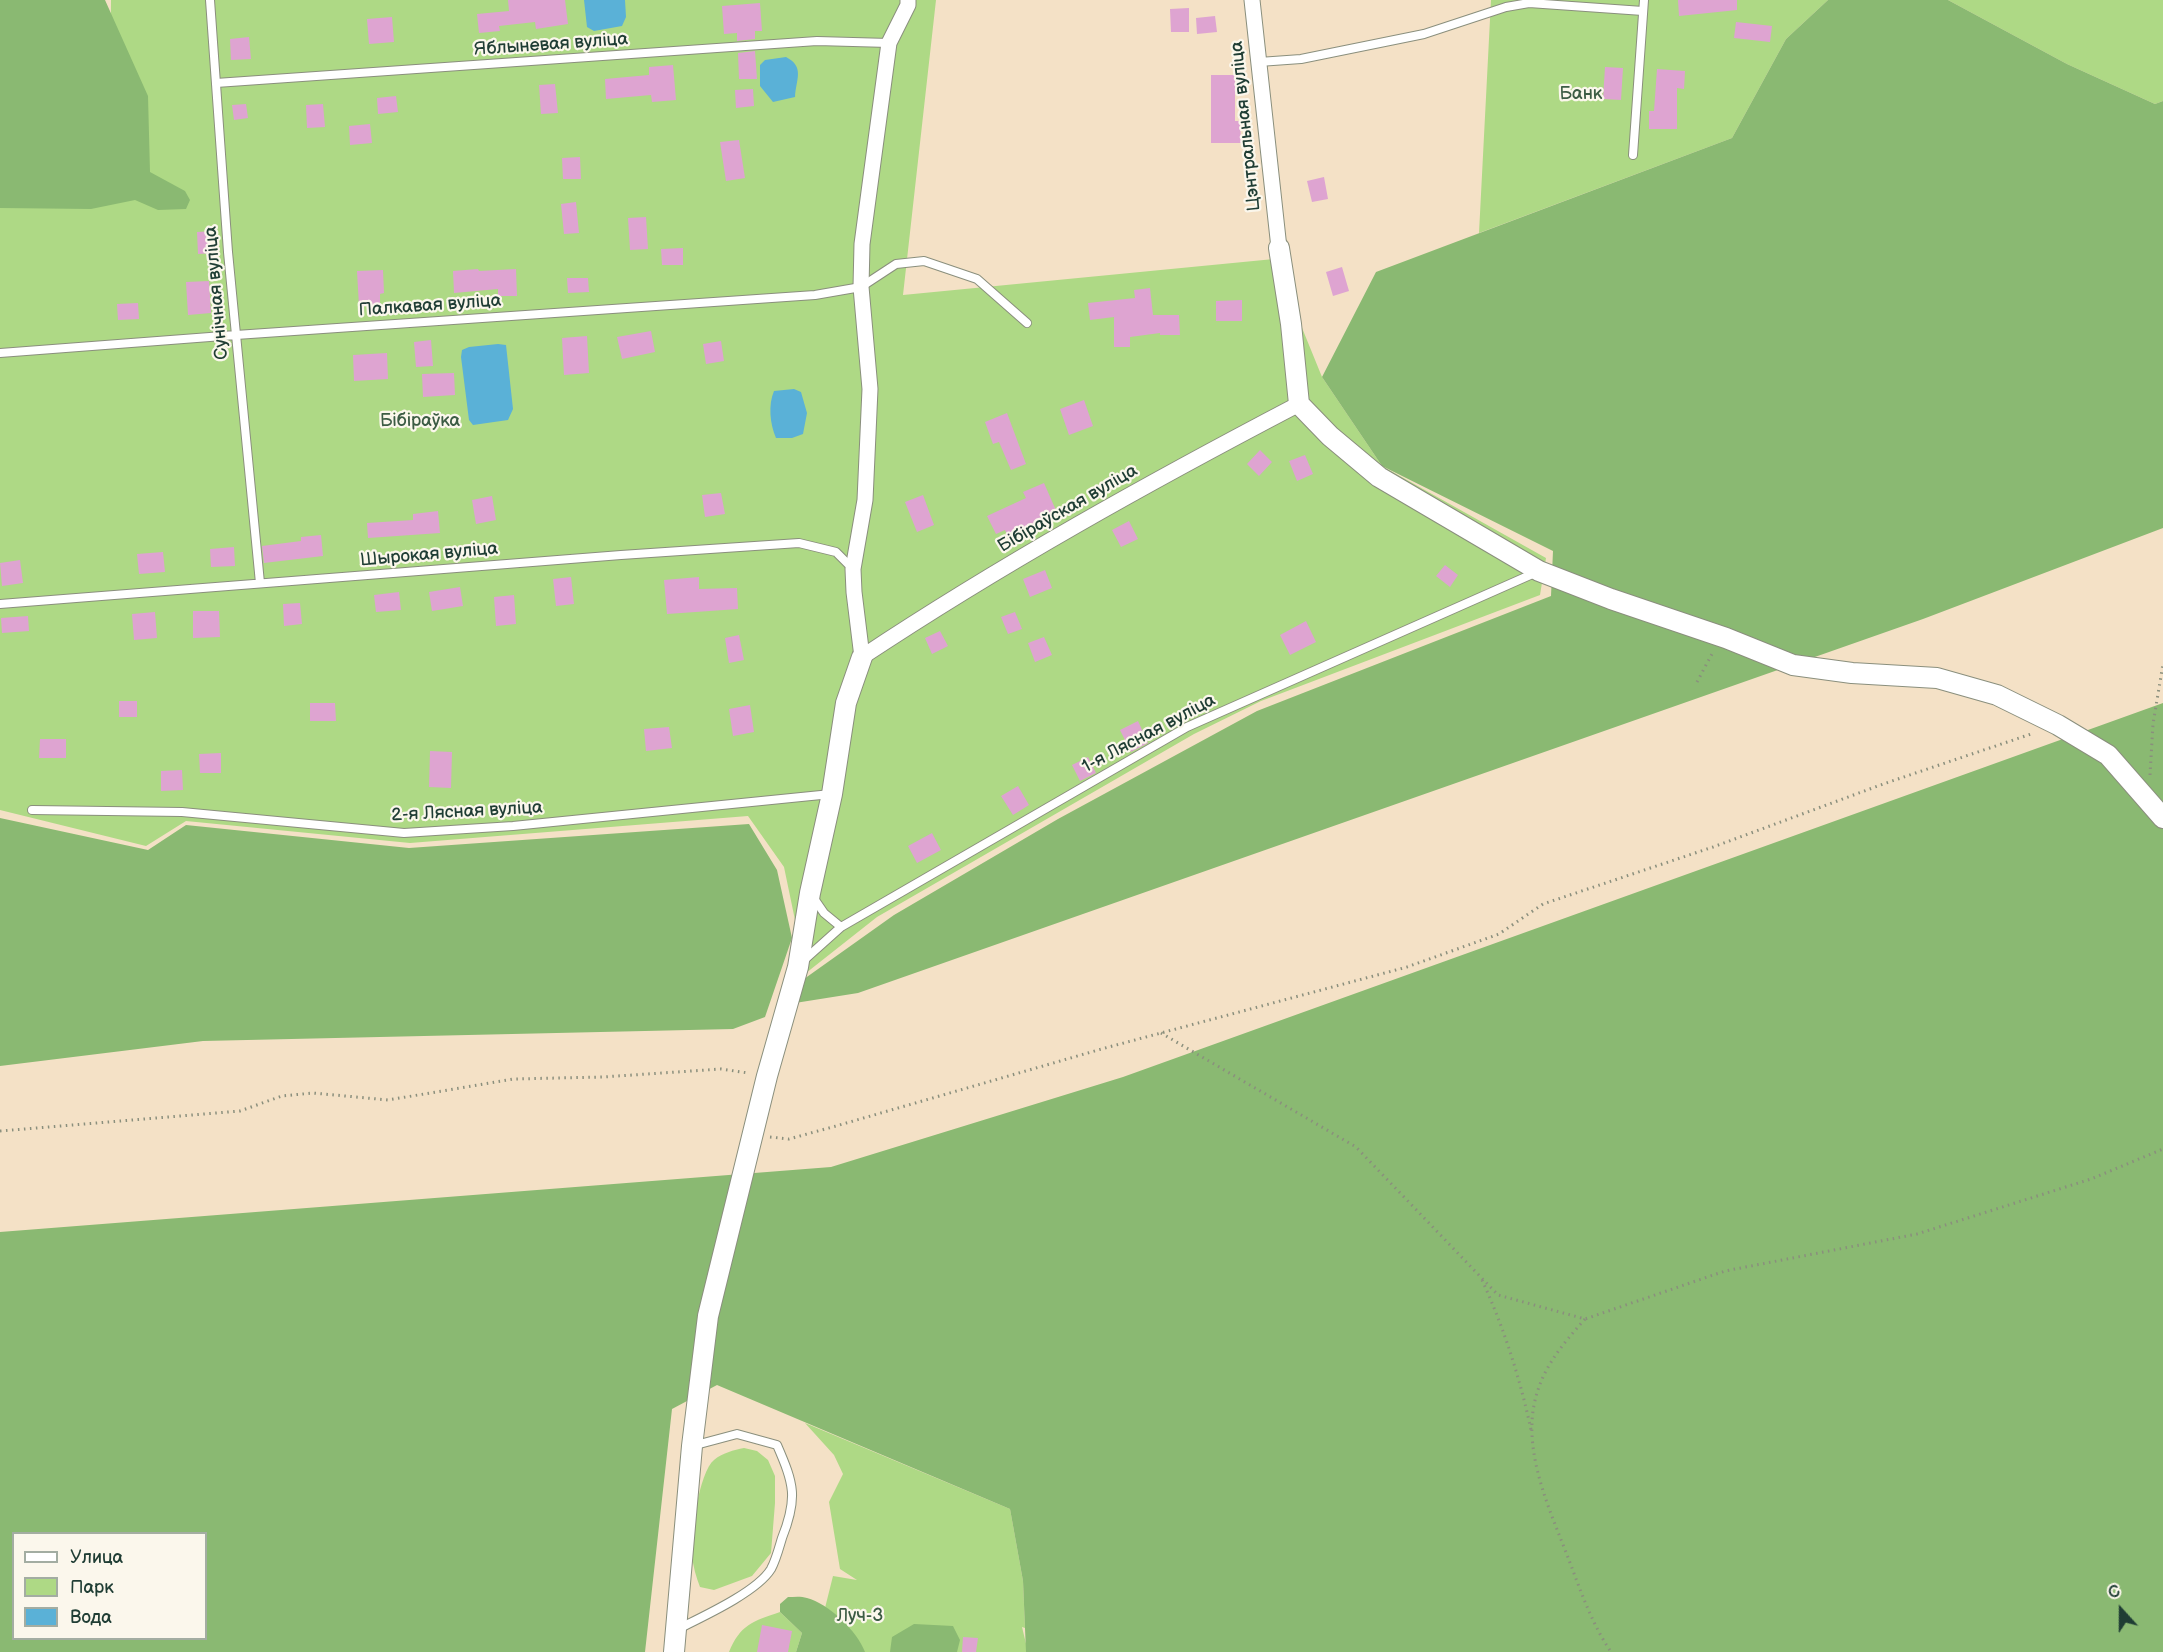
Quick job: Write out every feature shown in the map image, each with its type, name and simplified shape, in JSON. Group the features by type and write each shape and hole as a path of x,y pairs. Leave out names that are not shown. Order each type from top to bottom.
{"street":[{"path":"674,1652 692,1446 708,1316 767,1076 798,967 810,893 832,794 846,703 862,657 853,569 865,500 870,389 861,287 862,244 889,43 908,5 908,0"},
{"name":"Цэнтральная вуліца","path":"1252,0 1279,248"},
{"path":"1279,248 1291,324 1299,404 1330,436 1379,477 1539,571 1611,599 1726,638 1793,665 1852,673 1937,678 1997,695 2058,725 2108,755 2157,810"},
{"name":"Бібіраўская вуліца","path":"862,657 940,606 1173,471 1299,404"}],"lane":[{"name":"Сунічная вуліца","path":"210,0 228,252 260,584"},
{"path":"1633,155 1644,0"},
{"path":"1259,62 1301,59 1424,34 1506,7 1529,3 1643,11"},
{"name":"Яблыневая вуліца","path":"216,83 817,41 889,43"},
{"path":"861,287 896,264 924,261 977,279 1027,324"},
{"name":"Палкавая вуліца","path":"0,353 236,334 815,295 861,287"},
{"name":"Шырокая вуліца","path":"0,604 799,543 836,552 853,569"},
{"name":"1-я Лясная вуліца","path":"798,967 841,927 1187,727 1539,571"},
{"name":"2-я Лясная вуліца","path":"32,810 182,812 404,833 513,826 832,794"},
{"path":"810,893 824,913 841,927"},
{"path":"676,1630 711,1613 752,1588 771,1570 789,1520 793,1497 791,1476 777,1445 737,1434 692,1446"}],"path":[{"path":"1697,682 1716,646 1726,638"},
{"path":"2157,810 2153,724 2163,664"},
{"path":"753,1136 789,1139 1105,1048 1407,967 1500,934 1543,904 1713,847 1886,783 2058,725"},
{"path":"1161,1033 1356,1147 1498,1295 1585,1319"},
{"path":"0,1131 240,1111 282,1096 314,1093 388,1100 514,1079 603,1077 721,1069 767,1076"},
{"path":"1532,1435 1534,1405 1542,1379 1556,1352 1585,1319 1725,1271 1917,1234 2091,1179 2163,1149"},
{"path":"1480,1277 1496,1311 1514,1364 1538,1466 1559,1533 1588,1609 1600,1636 1611,1652"}],"green space":[{"path":"0,0 105,0 148,96 150,172 185,191 190,200 186,209 158,210 135,200 91,209 0,208"},
{"name":"Бібіраўка","path":"111,0 936,0 903,295 1274,259 1322,377 1382,466 1546,558 1540,595 1261,701 1194,734 877,917 806,973 784,867 748,816 410,843 186,821 146,846 0,810 0,195 110,126"},
{"name":"Банк","path":"1491,0 1828,0 1786,39 1732,138 1479,233"},
{"path":"1828,0 1948,0 2067,64 2155,104 2163,101 2163,528 1923,619 858,993 795,1003 804,979 894,915 1058,819 1257,711 1551,596 1553,551 1382,466 1322,377 1376,272 1732,138 1786,39"},
{"path":"1948,0 2163,0 2163,101 2155,104 2067,64"},
{"path":"2163,703 2163,1652 1026,1652 1023,1581 1010,1509 717,1385 672,1409 645,1652 0,1652 0,1232 831,1167 1123,1077"},
{"path":"0,818 148,850 186,825 409,848 749,824 777,870 792,938 765,1017 733,1029 203,1041 0,1066"},
{"name":"Луч-3","path":"805,1423 1010,1509 1023,1581 1025,1628 1022,1627 1028,1652 814,1652 833,1576 857,1580 840,1569 829,1502 843,1474 834,1455"},
{"path":"744,1448 757,1451 768,1460 775,1476 771,1553 752,1576 714,1590 700,1587 694,1567 692,1546 694,1520 704,1477 714,1460 728,1452"},
{"path":"788,1597 807,1598 833,1612 849,1627 865,1652 796,1652 802,1633 780,1612 780,1604"},
{"path":"780,1612 802,1633 796,1652 729,1652 733,1643 748,1625"},
{"path":"914,1624 953,1626 960,1640 957,1652 890,1652 892,1637"}],"water":[{"path":"584,0 625,0 626,17 622,26 594,31 587,27"},
{"path":"786,57 796,65 797,69 795,97 773,102 760,86 760,65 765,60"},
{"path":"506,345 513,409 508,420 473,425 469,420 462,350 469,347"},
{"path":"794,389 801,392 807,413 803,434 792,438 776,438 771,414 774,391"}],"building":[{"path":"508,0 565,0 568,24 536,29 535,22 499,26 500,31 479,33 477,14 509,11"},
{"path":"1678,0 1737,0 1737,10 1679,16"},
{"path":"760,3 762,31 755,31 755,39 737,41 737,33 724,34 722,6"},
{"path":"1189,8 1189,32 1171,32 1170,9"},
{"path":"1215,16 1217,32 1197,34 1196,18"},
{"path":"392,17 394,42 369,44 367,19"},
{"path":"1736,22 1772,26 1770,42 1734,38"},
{"path":"249,37 251,59 231,60 230,39"},
{"path":"755,51 757,79 739,79 738,53"},
{"path":"673,65 676,100 652,102 651,95 606,99 605,79 649,75 649,67"},
{"path":"1605,67 1623,68 1621,100 1603,99"},
{"path":"1657,69 1685,71 1684,89 1677,88 1677,129 1649,129 1649,111 1654,111"},
{"path":"1211,75 1235,75 1235,121 1240,121 1241,143 1211,143"},
{"path":"555,84 558,113 541,114 539,85"},
{"path":"753,89 754,106 736,108 735,90"},
{"path":"396,96 398,112 378,114 377,98"},
{"path":"246,104 248,118 234,120 232,105"},
{"path":"323,104 325,127 307,128 306,105"},
{"path":"370,124 372,143 350,145 349,126"},
{"path":"739,140 745,178 726,181 720,142"},
{"path":"580,157 581,179 563,179 562,158"},
{"path":"1324,177 1328,199 1312,202 1307,181"},
{"path":"576,202 579,233 564,234 561,204"},
{"path":"646,217 648,249 630,250 628,218"},
{"path":"215,231 216,253 198,254 197,232"},
{"path":"683,248 683,265 662,265 661,249"},
{"path":"1342,267 1349,291 1333,296 1326,272"},
{"path":"478,269 479,271 516,269 517,296 498,296 498,289 454,293 453,271"},
{"path":"383,270 384,293 380,294 380,305 359,306 357,271"},
{"path":"567,278 588,278 589,292 568,293"},
{"path":"209,281 211,313 188,315 186,282"},
{"path":"1150,288 1153,315 1179,315 1180,335 1160,335 1160,333 1130,337 1130,347 1114,347 1114,317 1090,320 1088,303 1135,298 1134,290"},
{"path":"1242,300 1242,321 1216,321 1216,301"},
{"path":"138,303 139,319 118,320 117,304"},
{"path":"651,331 655,352 622,359 617,337"},
{"path":"587,336 589,373 564,375 562,338"},
{"path":"431,340 433,366 416,367 414,342"},
{"path":"721,341 724,361 706,364 703,344"},
{"path":"387,353 388,379 354,381 353,355"},
{"path":"454,373 455,395 423,397 422,374"},
{"path":"1084,400 1093,426 1069,435 1060,409"},
{"path":"1007,413 1026,464 1011,470 999,442 993,444 985,422"},
{"path":"1260,450 1272,462 1259,476 1247,464"},
{"path":"1305,455 1313,474 1297,481 1289,461"},
{"path":"1044,483 1058,515 1024,530 1025,532 1009,540 1005,530 996,534 987,516 1026,498 1023,492"},
{"path":"721,493 725,514 705,517 702,495"},
{"path":"923,495 934,525 917,532 905,502"},
{"path":"492,496 496,520 476,524 472,500"},
{"path":"438,511 440,533 368,538 367,523 413,520 413,514"},
{"path":"1129,521 1138,539 1121,547 1112,530"},
{"path":"321,535 323,556 264,563 262,546 301,541 301,537"},
{"path":"234,547 235,566 211,567 210,549"},
{"path":"163,552 165,572 139,574 137,554"},
{"path":"20,560 23,583 2,586 0,563"},
{"path":"1445,565 1458,575 1450,587 1436,576"},
{"path":"1045,570 1052,588 1030,597 1023,579"},
{"path":"571,577 574,604 556,606 553,579"},
{"path":"699,577 699,589 737,588 738,609 667,614 664,580"},
{"path":"460,587 463,606 432,611 429,592"},
{"path":"399,592 401,610 376,612 374,595"},
{"path":"514,595 516,624 496,626 494,597"},
{"path":"300,603 302,624 284,626 283,604"},
{"path":"193,611 219,611 220,637 193,638"},
{"path":"155,612 157,638 134,640 132,614"},
{"path":"1015,612 1022,629 1008,634 1001,617"},
{"path":"28,616 29,631 2,633 1,618"},
{"path":"1306,621 1316,642 1290,655 1280,635"},
{"path":"940,631 948,646 932,654 925,638"},
{"path":"739,635 744,660 729,663 725,638"},
{"path":"1044,637 1052,655 1035,662 1028,643"},
{"path":"119,701 137,701 137,717 119,717"},
{"path":"310,703 335,703 336,721 310,721"},
{"path":"750,705 754,732 733,736 729,709"},
{"path":"1138,721 1148,743 1131,752 1120,730"},
{"path":"669,727 672,748 646,751 644,729"},
{"path":"40,739 66,739 66,758 39,758"},
{"path":"430,751 452,752 451,788 429,787"},
{"path":"221,753 221,773 200,773 199,754"},
{"path":"1088,757 1096,773 1080,781 1072,765"},
{"path":"182,770 183,790 161,791 161,771"},
{"path":"1018,786 1029,805 1013,815 1001,796"},
{"path":"932,833 941,850 917,863 908,846"},
{"path":"762,1625 792,1631 788,1652 757,1652"},
{"path":"963,1637 978,1638 976,1652 962,1652"}]}
